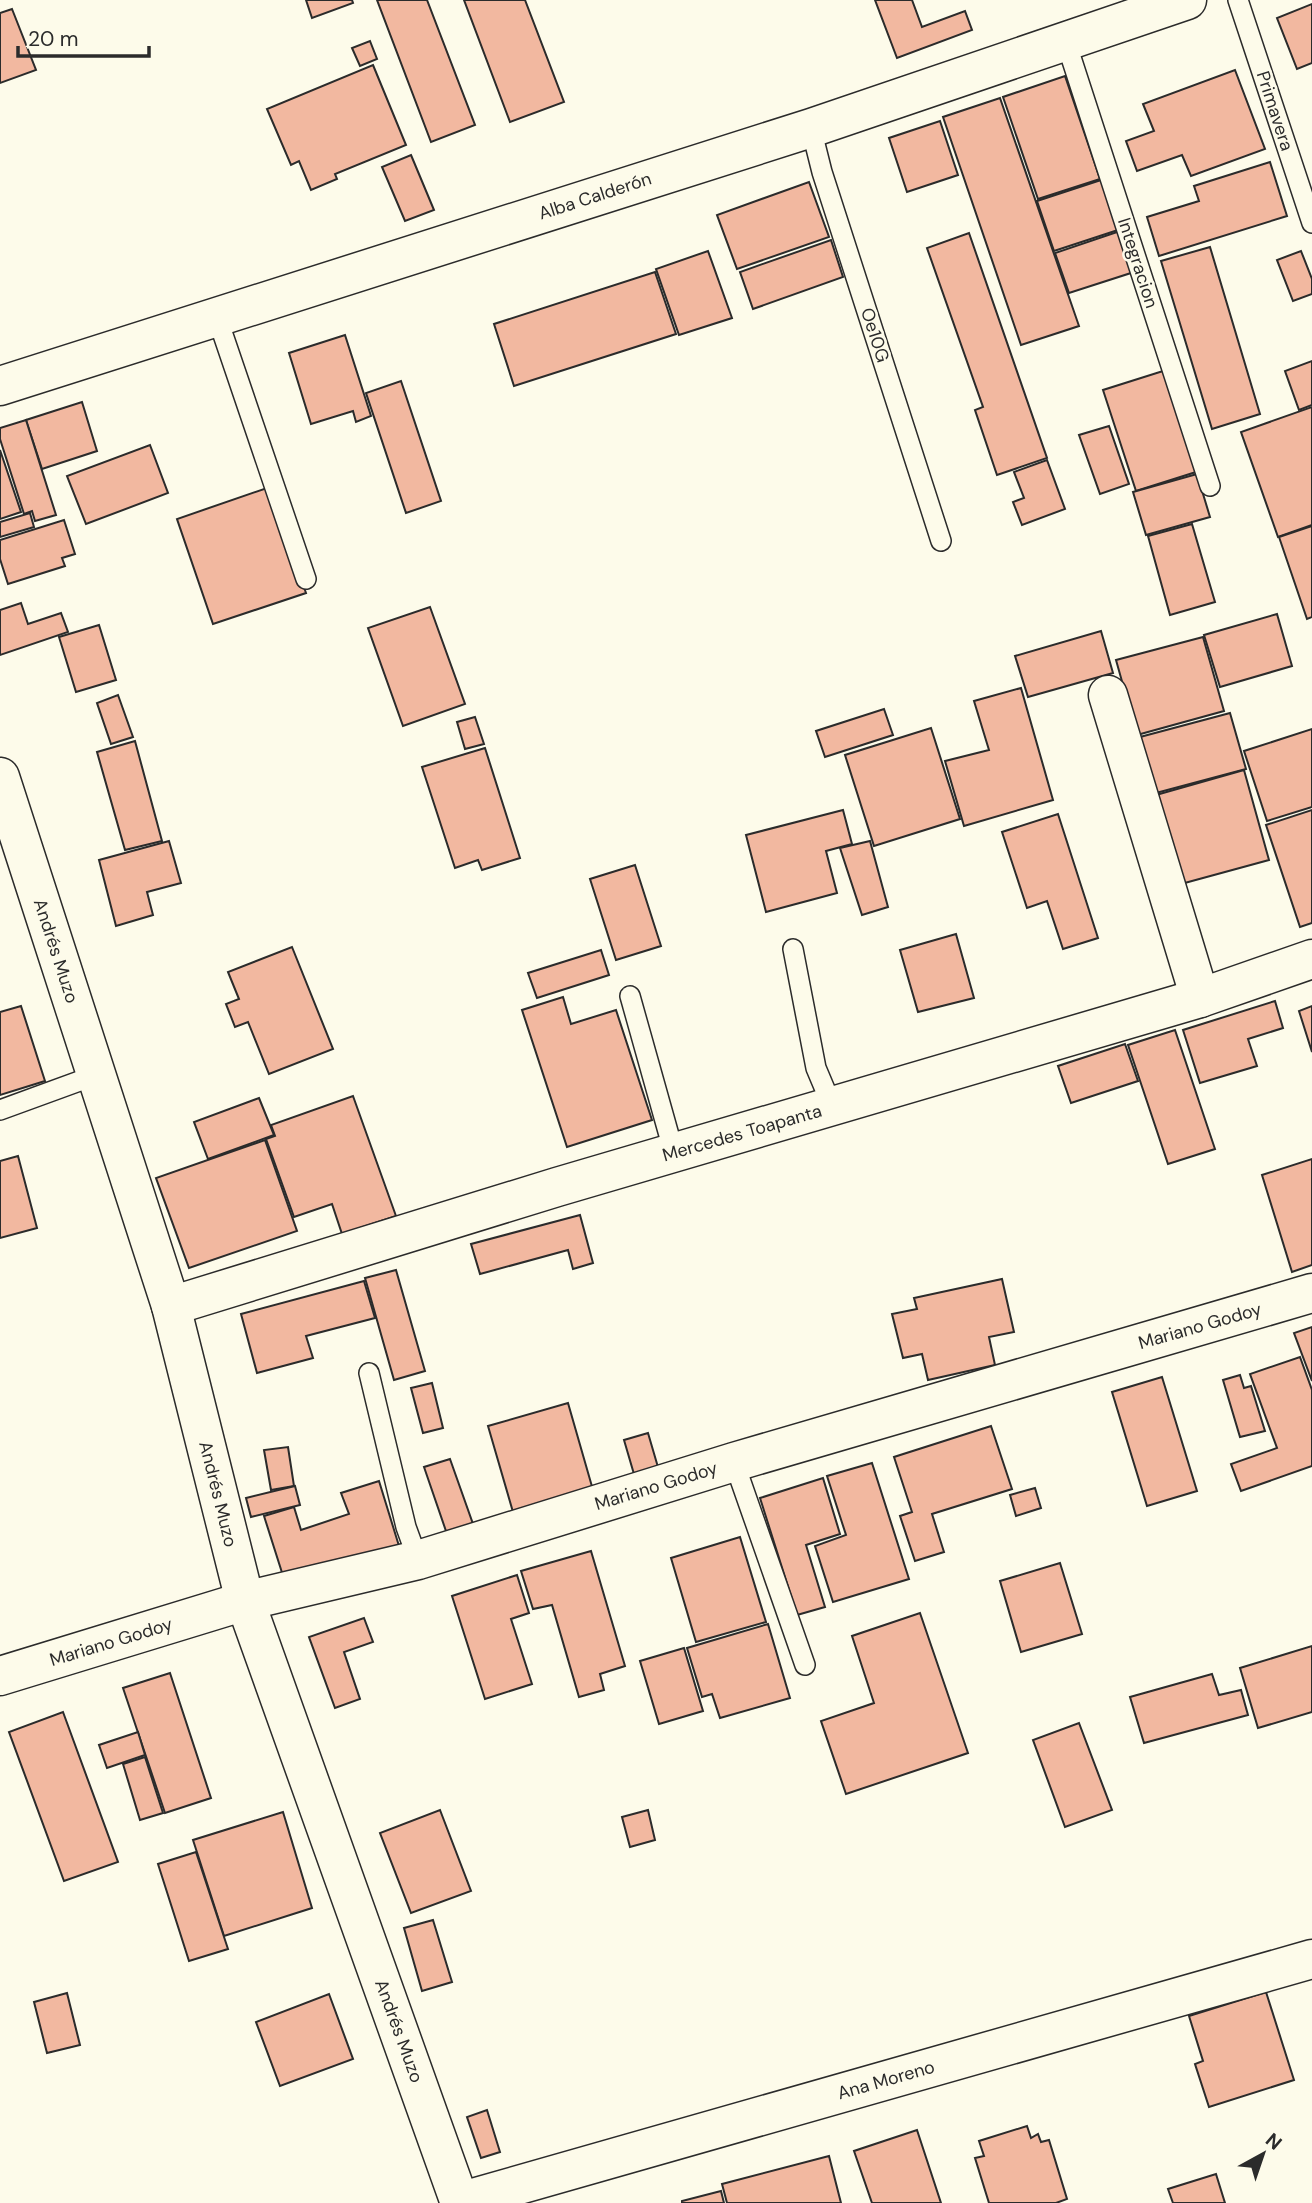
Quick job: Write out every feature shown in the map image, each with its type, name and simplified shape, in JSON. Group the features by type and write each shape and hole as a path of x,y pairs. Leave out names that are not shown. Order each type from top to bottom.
{"street":[{"name":"Alba Calderón","path":"0,386 811,128 1065,39 1187,0"},
{"path":"1108,695 1200,998"},
{"name":"Andrés Muzo","path":"0,779 172,1306 245,1601 460,2202"},
{"name":"Mercedes Toapanta","path":"172,1306 674,1153 1200,998 1312,959"},
{"name":"Mariano Godoy","path":"0,1676 245,1601 418,1560 734,1462 1312,1293"},
{"name":"Ana Moreno","path":"460,2202 1312,1959"}],"lane":[{"name":"Primavera","path":"1238,0 1312,223"},
{"name":"Integracion","path":"1065,39 1210,486"},
{"name":"Oe10G","path":"811,128 822,172 941,541"},
{"path":"217,317 306,579"},
{"path":"793,949 817,1068 832,1106"},
{"path":"629,996 674,1153"},
{"path":"0,1110 96,1075"},
{"path":"369,1373 406,1527 418,1560"},
{"path":"734,1462 805,1665"}],"building":[{"path":"306,0 352,0 353,3 312,18"},
{"path":"377,0 427,0 475,125 431,142"},
{"path":"464,0 525,0 564,102 510,122"},
{"path":"875,0 912,0 922,27 965,11 972,30 897,58"},
{"path":"1312,4 1312,63 1297,69 1277,18"},
{"path":"12,9 36,70 0,83 0,13"},
{"path":"370,41 377,59 360,66 352,48"},
{"path":"373,65 406,145 335,174 337,179 311,190 299,161 291,165 267,109"},
{"path":"1235,70 1265,149 1191,176 1182,155 1137,171 1126,141 1154,131 1143,104"},
{"path":"1065,76 1100,179 1038,199 1003,97"},
{"path":"1000,98 1079,326 1021,345 943,117"},
{"path":"940,121 958,175 907,192 889,138"},
{"path":"411,155 434,210 405,221 382,167"},
{"path":"1270,162 1287,216 1159,256 1147,217 1199,201 1194,186"},
{"path":"1101,180 1118,230 1054,251 1037,201"},
{"path":"809,182 829,237 737,269 717,215"},
{"path":"1120,231 1134,272 1069,293 1055,253"},
{"path":"969,233 1047,458 997,475 975,410 983,407 927,248"},
{"path":"831,240 843,277 753,309 740,272"},
{"path":"1210,247 1260,414 1212,429 1161,261"},
{"path":"708,251 732,318 679,335 656,269"},
{"path":"1301,251 1312,279 1312,294 1293,301 1277,260"},
{"path":"655,272 676,334 514,386 494,324"},
{"path":"345,335 371,416 356,422 353,411 311,424 289,353"},
{"path":"1312,361 1312,405 1299,410 1285,371"},
{"path":"1163,371 1196,472 1136,491 1103,390"},
{"path":"401,381 441,501 406,513 366,393"},
{"path":"82,402 97,451 42,469 26,420"},
{"path":"1312,407 1312,525 1278,537 1241,432"},
{"path":"26,420 56,515 35,521 32,511 24,514 0,439 0,428"},
{"path":"1109,426 1129,484 1100,494 1079,435"},
{"path":"150,445 168,493 86,524 67,476"},
{"path":"0,450 21,512 0,519"},
{"path":"1047,460 1065,509 1022,525 1013,502 1024,498 1014,472"},
{"path":"1197,474 1210,517 1146,535 1133,492"},
{"path":"270,487 306,593 213,624 177,519"},
{"path":"30,513 34,527 0,537 0,522"},
{"path":"64,520 75,554 62,558 65,566 8,584 0,559 0,540"},
{"path":"1192,524 1215,602 1170,615 1148,536"},
{"path":"1312,526 1312,617 1307,619 1279,537"},
{"path":"21,603 28,624 61,613 68,632 0,655 0,610"},
{"path":"430,607 465,704 403,726 368,628"},
{"path":"1277,614 1292,666 1220,687 1204,635"},
{"path":"99,625 116,680 76,692 59,637"},
{"path":"1101,631 1113,673 1028,697 1015,656"},
{"path":"1203,637 1224,711 1137,735 1116,660"},
{"path":"1021,688 1053,800 964,826 945,761 989,750 974,701"},
{"path":"118,695 133,737 111,744 97,703"},
{"path":"884,709 893,735 825,757 816,731"},
{"path":"1230,713 1246,769 1156,793 1140,737"},
{"path":"475,717 484,744 465,749 457,722"},
{"path":"931,728 960,819 874,846 845,755"},
{"path":"1312,729 1312,807 1267,821 1244,751"},
{"path":"135,741 162,841 125,850 97,752"},
{"path":"485,748 520,858 482,870 478,860 455,868 422,767"},
{"path":"1244,770 1269,860 1181,884 1156,795"},
{"path":"843,810 852,844 826,851 837,893 766,912 746,835"},
{"path":"1312,810 1312,923 1300,927 1266,825"},
{"path":"1058,814 1098,938 1063,949 1047,901 1027,908 1002,832"},
{"path":"169,841 181,883 147,892 153,915 116,926 99,860"},
{"path":"870,841 888,907 862,915 840,848"},
{"path":"635,865 661,946 616,960 590,879"},
{"path":"956,934 974,998 918,1012 900,950"},
{"path":"292,947 333,1049 269,1074 248,1022 235,1027 226,1004 239,999 228,972"},
{"path":"601,950 609,975 537,998 528,973"},
{"path":"563,997 571,1024 616,1010 652,1120 567,1147 522,1010"},
{"path":"1275,1001 1283,1028 1248,1039 1257,1066 1200,1083 1183,1030"},
{"path":"21,1006 45,1081 0,1095 0,1012"},
{"path":"1312,1006 1312,1052 1299,1011"},
{"path":"1175,1030 1215,1149 1168,1164 1128,1045"},
{"path":"1125,1044 1138,1081 1071,1103 1058,1066"},
{"path":"353,1096 396,1216 342,1234 332,1204 294,1217 266,1139 275,1136 271,1125"},
{"path":"259,1098 274,1135 208,1159 194,1122"},
{"path":"265,1140 297,1231 189,1268 156,1178"},
{"path":"18,1156 37,1228 0,1238 0,1161"},
{"path":"1312,1159 1312,1265 1292,1272 1262,1175"},
{"path":"580,1215 593,1263 573,1269 568,1250 480,1274 471,1244"},
{"path":"396,1270 425,1371 394,1380 365,1278"},
{"path":"1002,1279 1014,1332 989,1337 995,1365 928,1380 922,1354 903,1358 892,1314 917,1309 914,1298"},
{"path":"364,1281 375,1318 306,1336 313,1358 257,1373 241,1314"},
{"path":"1312,1327 1312,1381 1294,1333"},
{"path":"1300,1357 1312,1390 1312,1466 1241,1491 1231,1464 1277,1448 1250,1374"},
{"path":"1240,1375 1244,1388 1251,1386 1265,1431 1240,1437 1223,1380"},
{"path":"1162,1377 1197,1491 1147,1506 1112,1392"},
{"path":"432,1383 443,1428 423,1433 411,1388"},
{"path":"568,1403 593,1490 513,1512 488,1426"},
{"path":"991,1426 1012,1489 932,1514 944,1552 915,1561 900,1516 912,1512 894,1457"},
{"path":"648,1433 660,1474 636,1481 624,1440"},
{"path":"288,1447 294,1486 271,1490 264,1450"},
{"path":"450,1459 473,1524 447,1534 424,1467"},
{"path":"872,1463 909,1579 833,1602 815,1546 846,1535 827,1476"},
{"path":"823,1478 840,1534 806,1545 825,1607 797,1615 760,1498"},
{"path":"379,1481 399,1546 285,1582 264,1516 294,1507 301,1530 349,1514 341,1493"},
{"path":"295,1486 300,1505 251,1517 246,1498"},
{"path":"1035,1488 1041,1508 1016,1516 1010,1495"},
{"path":"740,1537 766,1622 696,1642 671,1558"},
{"path":"591,1551 625,1666 600,1674 604,1690 579,1697 552,1605 533,1609 521,1571"},
{"path":"1060,1563 1082,1634 1021,1652 1000,1581"},
{"path":"517,1575 529,1613 511,1619 532,1684 485,1699 452,1596"},
{"path":"920,1613 968,1753 846,1794 821,1721 874,1703 852,1636"},
{"path":"364,1618 373,1642 344,1652 360,1699 335,1708 309,1637"},
{"path":"768,1624 790,1698 720,1718 712,1694 702,1697 687,1648"},
{"path":"1312,1646 1312,1712 1258,1728 1240,1668"},
{"path":"684,1648 703,1711 659,1724 640,1661"},
{"path":"170,1673 211,1798 165,1813 123,1688"},
{"path":"1212,1674 1219,1695 1241,1690 1248,1715 1144,1743 1130,1697"},
{"path":"63,1712 118,1862 64,1881 9,1732"},
{"path":"1079,1723 1112,1810 1065,1827 1033,1740"},
{"path":"138,1732 145,1755 107,1768 99,1745"},
{"path":"145,1757 163,1813 140,1820 123,1764"},
{"path":"440,1810 471,1891 411,1913 380,1833"},
{"path":"648,1810 655,1840 630,1847 622,1817"},
{"path":"283,1812 312,1908 224,1936 193,1840"},
{"path":"196,1852 228,1949 189,1961 158,1864"},
{"path":"433,1920 452,1982 422,1991 404,1928"},
{"path":"1266,1992 1294,2080 1209,2107 1195,2064 1203,2061 1189,2016"},
{"path":"67,1993 80,2045 47,2053 34,2002"},
{"path":"329,1994 353,2059 280,2086 256,2022"},
{"path":"487,2110 500,2152 481,2158 467,2117"},
{"path":"1027,2126 1031,2138 1038,2134 1041,2142 1049,2140 1067,2199 1056,2203 989,2203 975,2158 984,2156 979,2141"},
{"path":"917,2130 941,2203 872,2203 854,2151"},
{"path":"829,2156 841,2203 727,2203 722,2184"},
{"path":"1216,2174 1225,2203 1173,2203 1168,2189"},
{"path":"721,2191 724,2203 682,2203 682,2201"}]}
